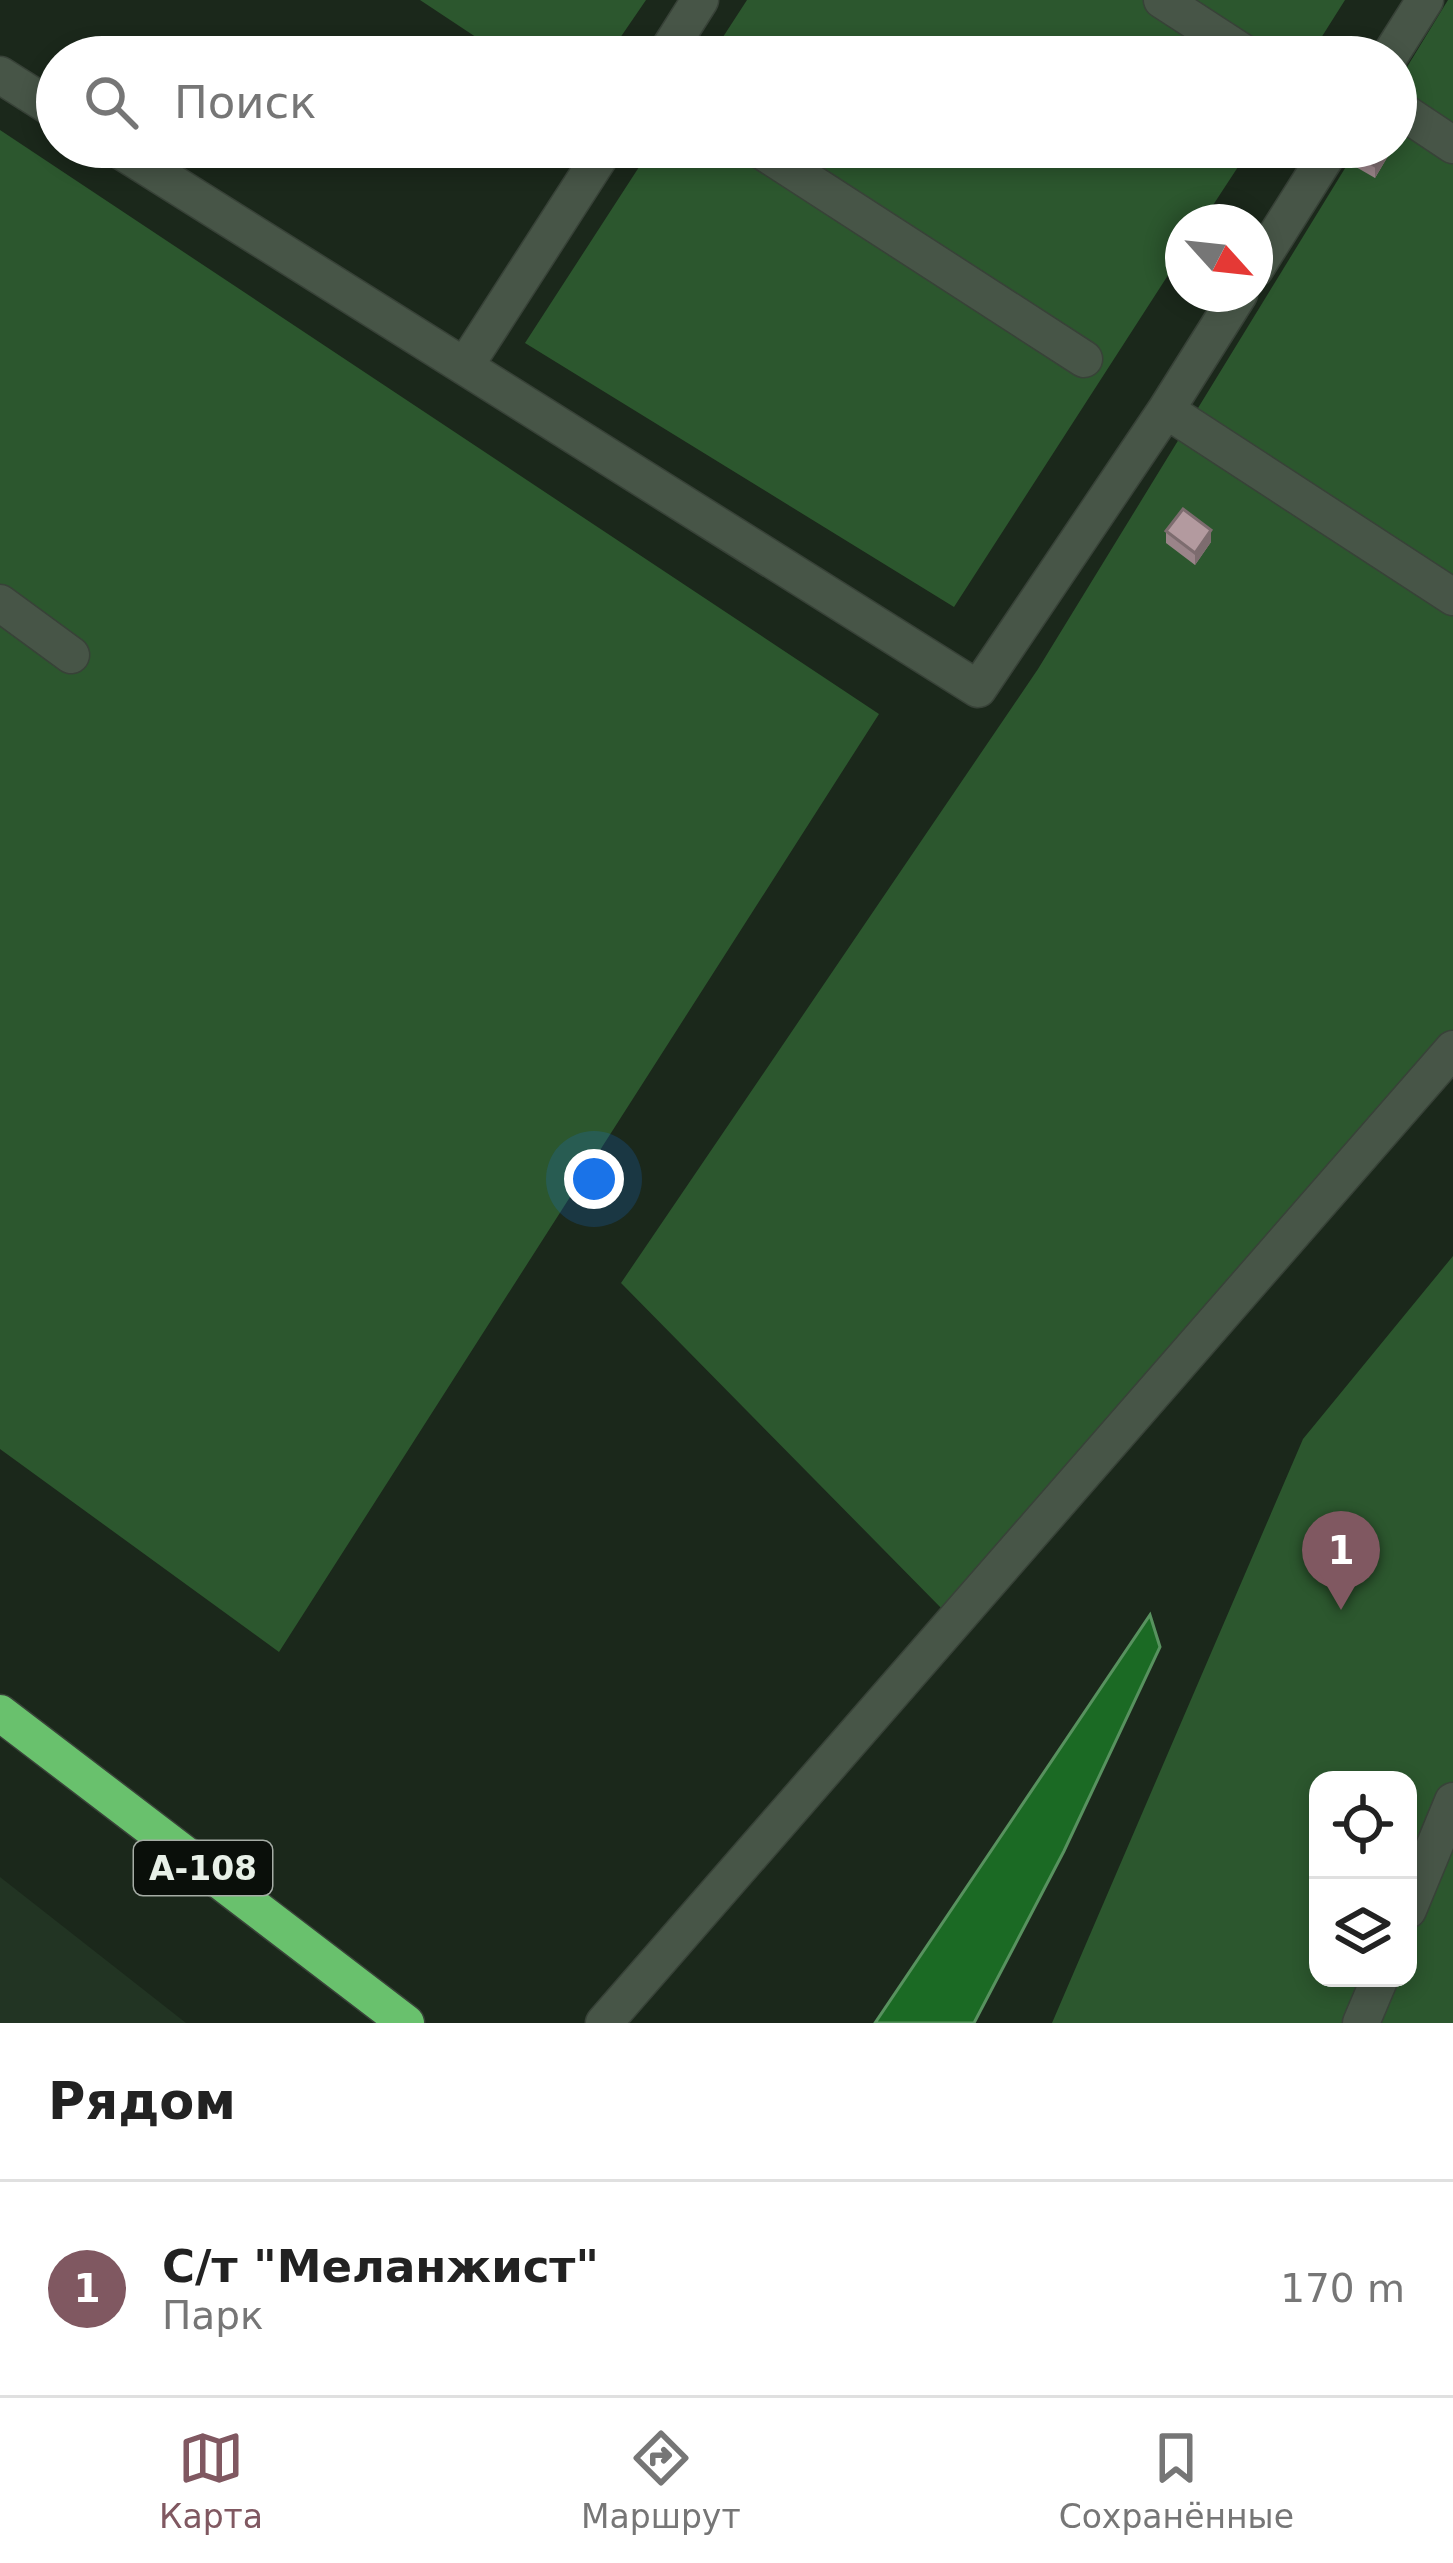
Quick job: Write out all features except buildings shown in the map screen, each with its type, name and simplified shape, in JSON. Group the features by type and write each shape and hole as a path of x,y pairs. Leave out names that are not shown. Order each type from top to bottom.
{"highway":[{"name":"А-108","path":"0,1713 406,2023"}],"lane":[{"path":"677,36 700,0"},
{"path":"1162,0 1218,36"},
{"path":"1402,36 1425,0"},
{"path":"0,75 36,98"},
{"path":"1417,121 1453,145"},
{"path":"148,168 979,689 1228,312"},
{"path":"464,366 592,168"},
{"path":"788,168 1084,359"},
{"path":"1273,240 1319,168"},
{"path":"1166,410 1453,597"},
{"path":"0,603 70,655"},
{"path":"604,2023 1453,1049"},
{"path":"1417,1888 1453,1802"},
{"path":"1361,2023 1376,1987"}],"shaded area":[{"path":"420,0 646,0 621,36 474,36"},
{"path":"747,0 1345,0 1322,36 724,36"},
{"path":"1448,0 1453,0 1453,1049 946,1613 621,1283 1038,669 1257,312 1273,312 1273,286 1345,168 1417,168 1417,51"},
{"path":"0,130 36,154 36,168 57,168 879,714 279,1652 0,1449"},
{"path":"638,168 1237,168 1214,204 1165,204 1165,280 954,607 525,343"},
{"path":"1453,1256 1453,2023 1052,2023 1303,1439"},
{"path":"1150,1615 1160,1647 1064,1851 974,2023 875,2023"},
{"path":"0,1877 186,2023 0,2023"}],"place":[{"name":"С/т \"Меланжист\"","path":"1341,1610"}]}
